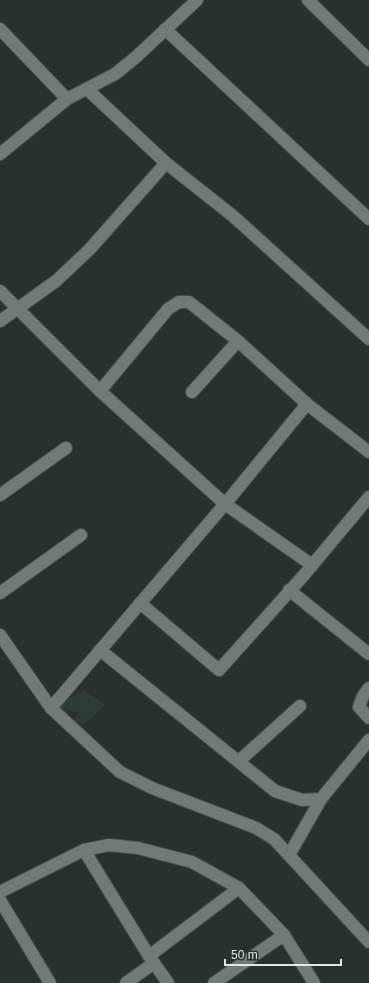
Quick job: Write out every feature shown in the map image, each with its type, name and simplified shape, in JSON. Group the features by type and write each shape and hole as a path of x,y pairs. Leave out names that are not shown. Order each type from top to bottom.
{"street":[{"path":"1,150 67,99 115,74 136,57 197,0"},
{"path":"308,0 369,60"},
{"path":"0,29 67,99"},
{"path":"165,29 369,219"},
{"path":"87,89 166,163 233,216 369,339"},
{"path":"0,321 56,281 89,250 166,163"},
{"path":"0,290 100,391 225,504 312,565"},
{"path":"100,391 168,309 179,302 189,302 238,341 307,404 369,452"},
{"path":"192,392 238,341"},
{"path":"51,708 225,504 307,404"},
{"path":"0,494 66,448"},
{"path":"140,603 219,670 312,565 369,496"},
{"path":"0,593 81,535"},
{"path":"289,590 369,654"},
{"path":"0,634 51,708 120,772 152,788 256,828 274,839 369,942"},
{"path":"100,650 275,791 302,800 321,799"},
{"path":"369,688 362,696 359,707 369,718"},
{"path":"239,761 300,706"},
{"path":"289,855 321,799 369,740"},
{"path":"0,892 84,850 109,845 159,852 192,862 239,888 284,935 314,983"},
{"path":"84,850 151,960 168,983"},
{"path":"126,983 151,960 239,888"},
{"path":"0,900 50,983"},
{"path":"214,983 284,935"}],"shaded area":[{"path":"84,690 105,705 85,724 71,720 81,713 51,708"}]}
